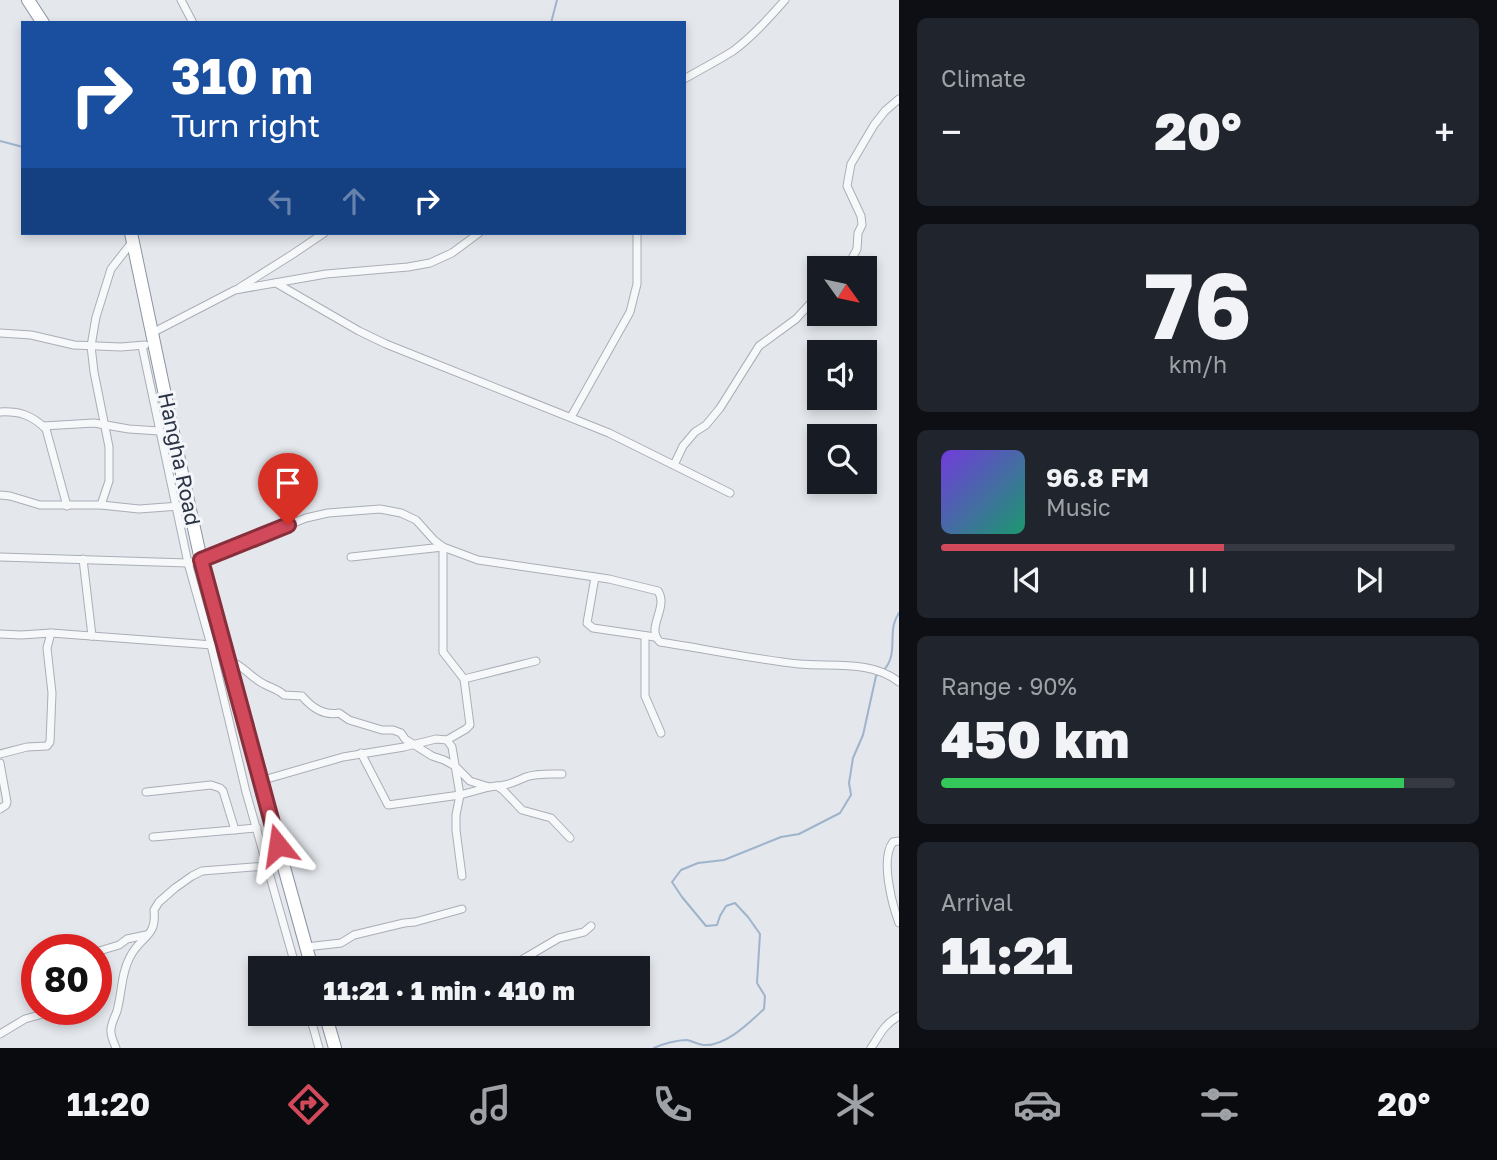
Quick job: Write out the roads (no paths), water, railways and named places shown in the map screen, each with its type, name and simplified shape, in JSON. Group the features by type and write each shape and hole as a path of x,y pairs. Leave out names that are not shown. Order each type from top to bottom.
{"highway":[{"path":"28,0 42,21"},
{"name":"Hangha Road","path":"132,236 149,340 183,505 226,646 309,956"},
{"path":"329,1026 335,1048"}],"street":[{"path":"181,0 192,21"},
{"path":"686,78 743,43 785,0"},
{"path":"853,256 862,225 861,216 847,186 851,164 874,125 898,99"},
{"path":"0,333 31,335 91,346 149,340 235,290 321,235"},
{"path":"235,290 326,274 430,263 452,253 476,235"},
{"path":"572,417 630,312 636,284 637,235"},
{"path":"101,505 109,481 108,447 91,346 100,301 111,269 132,236"},
{"path":"276,283 386,344 619,437 730,493"},
{"path":"674,466 682,446 706,425 720,408 759,345 796,319 807,307"},
{"path":"149,340 159,431 183,505 188,564 293,956"},
{"path":"0,412 19,412 43,426 49,436 66,506"},
{"path":"43,426 94,423 159,431"},
{"path":"0,495 40,505 101,505 139,509 183,505"},
{"path":"0,557 188,564 306,518 328,513 380,509 401,513 416,520 443,547 478,560 595,577 658,591 662,596 662,605 654,632 660,642 800,664 865,667 890,676 898,682"},
{"path":"351,557 443,547"},
{"path":"260,781 361,753 436,739 447,740 470,725 464,679 443,652 443,547"},
{"path":"83,559 92,636"},
{"path":"595,577 587,623 593,628 655,637"},
{"path":"0,754 27,747 47,746 50,741 52,694 47,648 51,633"},
{"path":"0,634 51,633 226,646"},
{"path":"645,636 645,696 661,733"},
{"path":"229,660 257,681 279,690 284,695 302,696 323,713 339,713 349,720 401,733 405,739 432,756 455,766 470,781 503,790 522,810 551,818 570,838"},
{"path":"464,679 536,661"},
{"path":"447,740 452,747 460,795 456,830 462,876"},
{"path":"361,753 388,805 505,786 527,776 562,774"},
{"path":"0,763 7,802 0,809"},
{"path":"146,792 211,785 220,788 235,830"},
{"path":"153,837 257,828"},
{"path":"898,841 893,842 888,849 892,906 898,923"},
{"path":"116,1048 110,1031 123,985 124,969 132,953 150,934 155,919 154,910 159,902 202,871 267,866"},
{"path":"306,947 341,943 354,935 462,909"},
{"path":"528,956 559,938 584,932 591,926"},
{"path":"112,947 127,939 150,934"},
{"path":"871,1048 878,1035 898,1016"},
{"path":"0,1034 21,1021"},
{"path":"313,1026 319,1048"}],"waterway":[{"path":"552,21 557,0"},
{"path":"0,141 21,146"},
{"path":"883,671 890,660 894,624 899,613"},
{"path":"654,1048 683,1040 703,1045 720,1042 736,1033 764,1009 765,996 757,983 760,934 748,917 735,903 726,906 717,925 706,926 672,882 681,870 698,863 724,860 781,837 799,834 840,813 851,795 849,783 853,758 863,735 876,676 879,674"}]}
